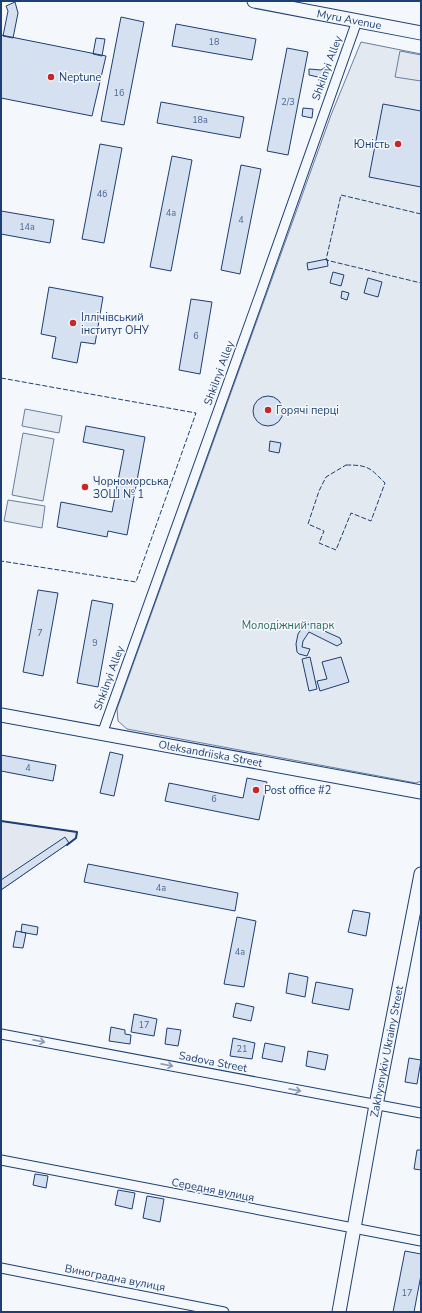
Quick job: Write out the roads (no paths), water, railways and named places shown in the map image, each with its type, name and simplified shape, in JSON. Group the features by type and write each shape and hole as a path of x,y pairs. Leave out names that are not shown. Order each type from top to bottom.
{"main road":[{"name":"Myru Avenue","path":"254,1 421,33"},
{"name":"Oleksandriiska Street","path":"1,715 421,792"},
{"name":"Zakhysnykiv Ukrainy Street","path":"339,1312 376,1105 421,874"}],"street":[{"name":"Shkilnyi Alley","path":"102,734 357,21"},
{"name":"Sadova Street","path":"1,1034 421,1114"},
{"name":"Середня вулиця","path":"1,1160 354,1230 421,1241"},
{"name":"Виноградна вулиця","path":"1,1268 224,1312"}],"place":[{"name":"Neptune","path":"51,77"},
{"name":"Юність","path":"398,144"},
{"name":"Іллічівський інститут ОНУ","path":"73,323"},
{"name":"Горячі перці","path":"268,410"},
{"name":"Чорноморська ЗОШ № 1","path":"85,487"},
{"name":"Post office #2","path":"256,790"}],"park label":[{"name":"Молодіжний парк","path":"288,625"}]}
